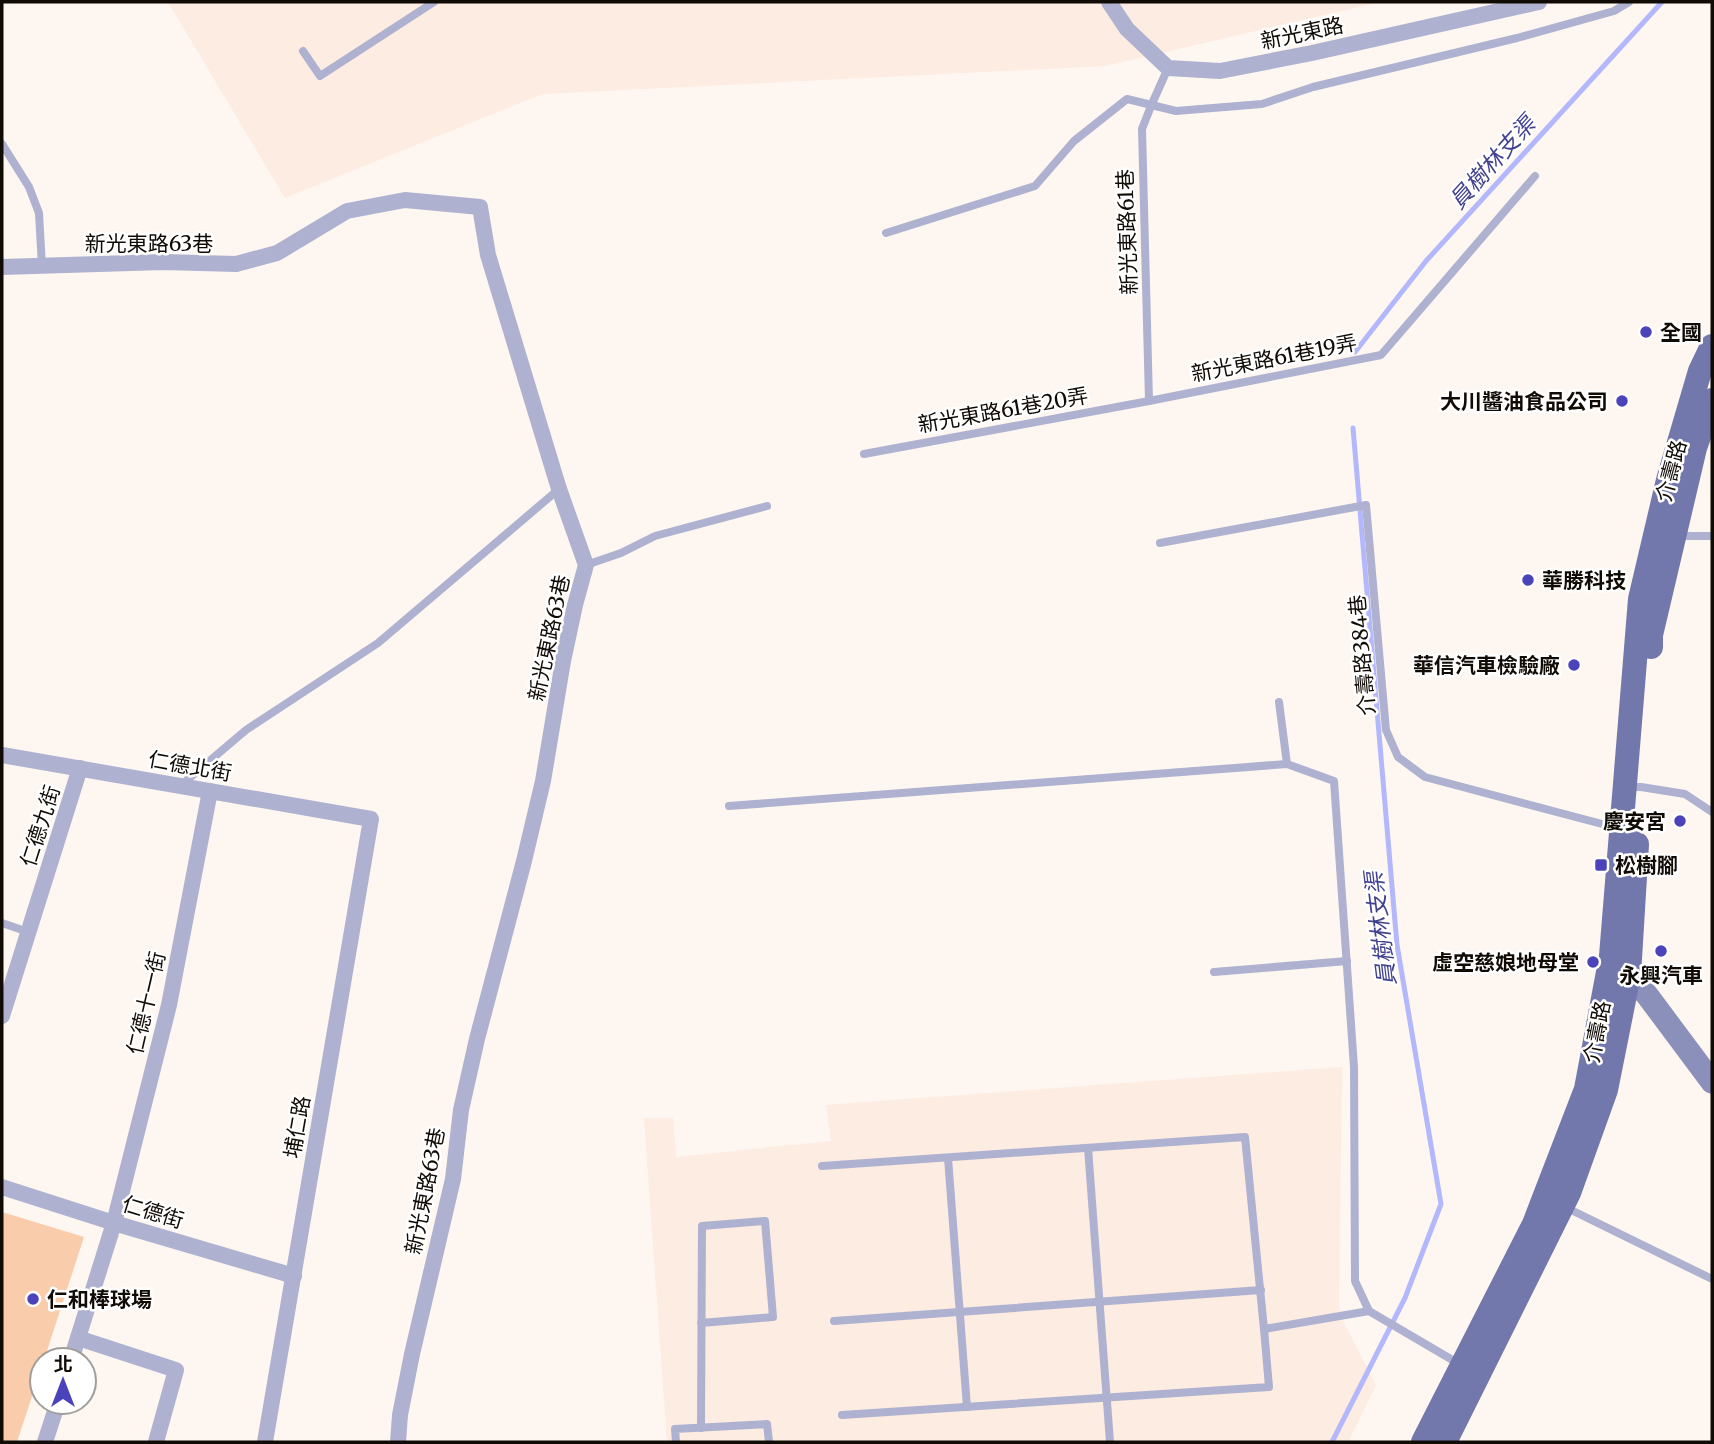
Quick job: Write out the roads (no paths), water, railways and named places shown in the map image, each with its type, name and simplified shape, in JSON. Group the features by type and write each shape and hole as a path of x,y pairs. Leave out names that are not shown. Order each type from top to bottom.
{"main road":[{"name":"介壽路","path":"1665,535 1668,480 1700,370 1712,346"},
{"name":"介壽路","path":"1423,1442 1471,1370 1563,1206 1606,1090 1629,975 1630,829 1640,599 1712,400"},
{"name":"介壽路","path":"1445,1442 1471,1370 1534,1224 1586,1089 1611,956 1630,829"}],"street":[{"path":"1109,2 1128,29 1168,68"},
{"name":"新光東路","path":"1168,68 1220,71 1539,2"},
{"name":"新光東路63巷","path":"2,267 163,262 236,264 277,253 347,211 405,200 480,207 488,255 559,489 586,565 566,650 543,781 461,1110 453,1179 412,1354 400,1415 398,1442"},
{"name":"仁德北街","path":"2,755 370,819"},
{"name":"仁德九街","path":"2,1016 80,768"},
{"name":"仁德十一街","path":"75,1346 114,1223 169,1005 210,791"},
{"name":"埔仁路","path":"265,1442 370,819"},
{"path":"1611,956 1647,995 1712,1082"},
{"name":"仁德街","path":"2,1187 294,1276"},
{"path":"78,1338 176,1370 156,1442"},
{"path":"45,1442 53,1416"}],"lane":[{"path":"303,51 320,76 434,2"},
{"path":"886,233 1035,186 1074,141 1127,99 1176,111 1262,104 1325,83 1517,38 1614,10 1629,2"},
{"name":"新光東路61巷","path":"1149,401 1142,130 1168,68"},
{"path":"2,144 29,187 39,213 42,266"},
{"name":"新光東路61巷19弄","path":"1149,401 1381,355 1535,176"},
{"name":"新光東路61巷20弄","path":"863,454 1149,401"},
{"path":"180,786 246,730 378,643 559,489"},
{"name":"介壽路384巷","path":"1160,543 1367,505 1386,730 1398,757 1426,777 1630,829"},
{"path":"586,565 621,553 655,536 766,506"},
{"path":"1665,535 1712,536"},
{"path":"1279,702 1287,764"},
{"path":"729,806 1287,764 1334,781 1354,1067 1356,1281 1369,1311 1471,1370"},
{"path":"1633,787 1685,793 1712,812"},
{"path":"2,923 28,932"},
{"path":"1214,972 1347,961"},
{"path":"822,1166 1245,1137 1269,1387 842,1415"},
{"path":"1088,1148 1110,1442"},
{"path":"948,1158 967,1407"},
{"path":"1563,1206 1712,1279"},
{"path":"701,1323 713,1322 749,1319 773,1317 765,1221 702,1226 702,1320 702,1334 701,1428"},
{"path":"834,1321 1261,1290"},
{"path":"1264,1329 1369,1311"},
{"path":"676,1442 675,1429 767,1423 769,1442"}],"waterway":[{"name":"員樹林支渠","path":"1355,352 1426,261 1662,2"},
{"name":"員樹林支渠","path":"1332,1442 1405,1298 1441,1204 1397,945 1353,428"}],"place":[{"name":"全國","path":"1646,332"},
{"name":"大川醬油食品公司","path":"1622,401"},
{"name":"華勝科技","path":"1528,580"},
{"name":"華信汽車檢驗廠","path":"1574,665"},
{"name":"慶安宮","path":"1680,821"},
{"name":"松樹腳","path":"1601,865"},
{"name":"永興汽車","path":"1661,951"},
{"name":"虛空慈娘地母堂","path":"1593,962"},
{"name":"仁和棒球場","path":"33,1299"}]}
